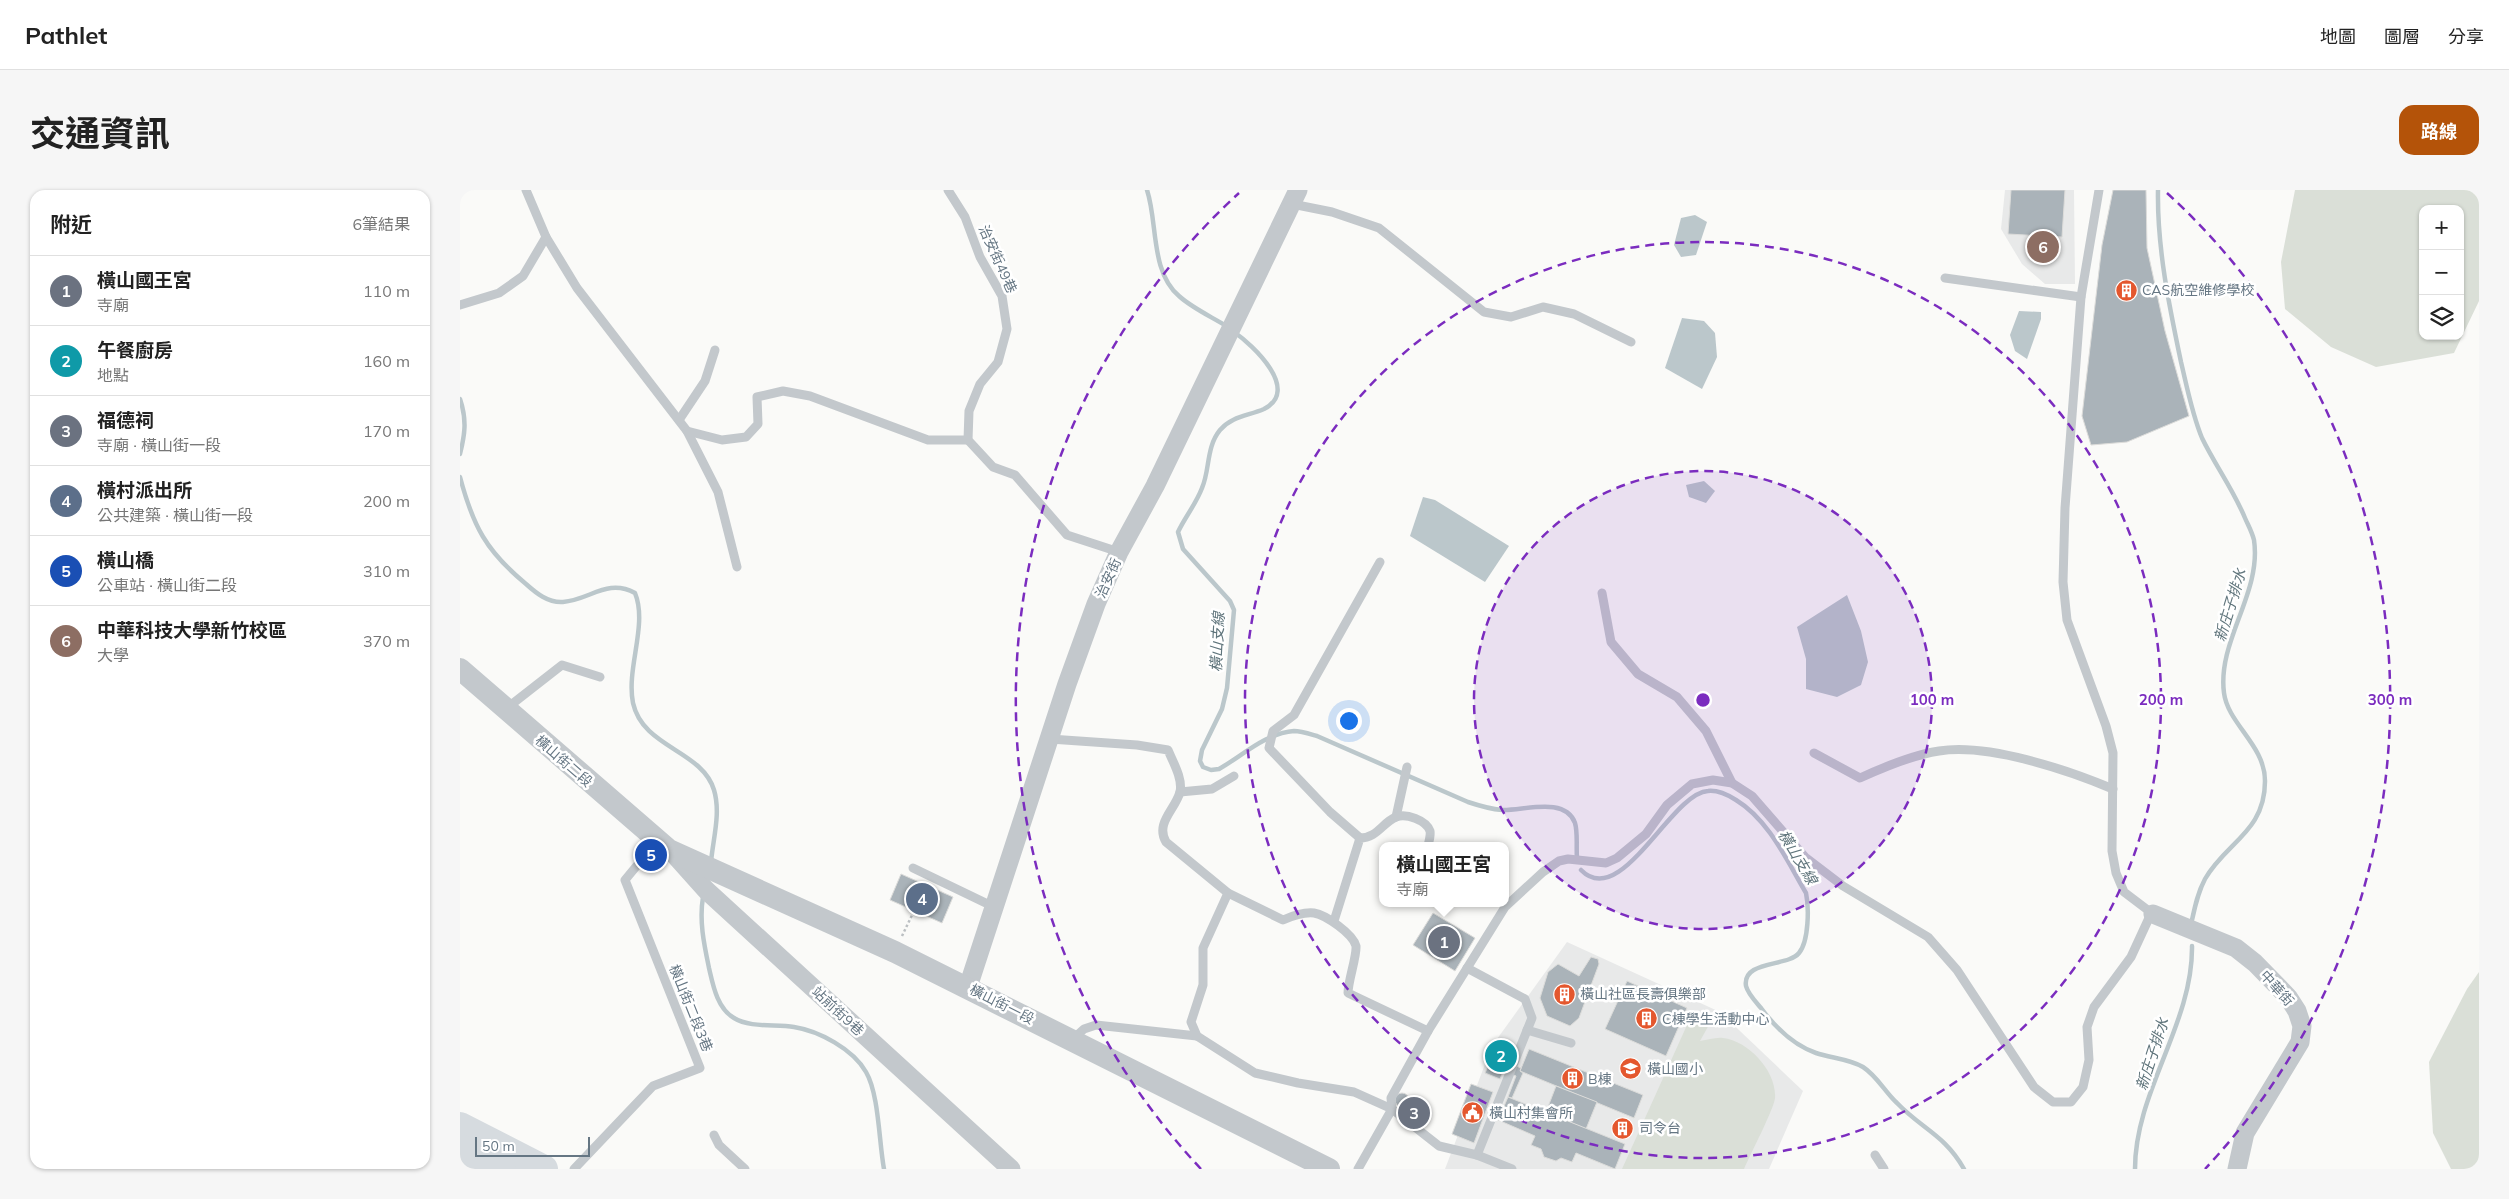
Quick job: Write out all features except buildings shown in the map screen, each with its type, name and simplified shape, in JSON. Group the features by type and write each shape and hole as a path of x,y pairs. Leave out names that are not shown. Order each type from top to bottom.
{"main road":[{"path":"460,1126 544,1169"},
{"path":"460,1148 502,1169"}],"street":[{"name":"治安街","path":"968,987 1096,604 1119,552 1155,486 1295,197"},
{"name":"橫山街二段","path":"460,669 505,710 664,845"},
{"name":"橫山街一段","path":"664,845 968,987 1329,1169"},
{"name":"站前街9巷","path":"664,845 706,890 1011,1169"},
{"name":"中華街","path":"2153,914 2236,948 2255,963 2288,997 2297,1011 2302,1026 2300,1042 2244,1133 2237,1169"}],"lane":[{"path":"526,190 546,237 600,319 687,431 718,492 737,567"},
{"name":"治安街49巷","path":"948,190 965,217 980,256 1002,296 1007,329 998,362 980,384 969,411 968,440"},
{"path":"1509,899 1559,861 1568,859 1606,863 1616,858 1646,834 1667,805 1692,784 1713,780 1732,783 1752,796 1805,857 1843,886 1928,937 1958,970 2034,1087 2053,1102 2071,1102 2083,1087 2089,1060 2087,1027 2094,1007 2131,957 2149,918 2153,914 2124,892 2116,873 2112,851 2113,753 2106,726 2066,620 2063,582 2065,508 2081,297 2099,192"},
{"path":"1295,197 1379,228 1484,312 1511,317 1543,307 1574,314 1631,342"},
{"path":"460,305 499,293 523,276 546,237"},
{"path":"1945,278 2081,297"},
{"path":"679,420 705,381 715,350"},
{"path":"687,431 722,440 746,437 758,424 757,397 783,391 810,396 928,440 968,440 993,467 1015,475 1067,535 1119,552"},
{"path":"1380,562 1294,715 1272,731 1269,748 1330,812 1360,838 1367,838 1376,834 1396,817 1407,767"},
{"path":"1602,593 1611,642 1638,674 1677,697 1706,731 1732,783"},
{"path":"505,710 562,665 600,678"},
{"path":"1050,739 1137,745 1168,750 1180,783 1180,792 1162,826 1162,834 1166,842 1228,893 1283,920 1293,915 1314,913 1334,921 1356,946 1348,993 1428,1031"},
{"path":"1814,753 1860,778 1886,766 1940,750 1995,752 2077,774 2114,789"},
{"path":"1180,792 1212,789 1234,776"},
{"path":"1396,817 1411,817 1426,824 1431,832 1429,842"},
{"path":"1334,921 1360,838"},
{"name":"橫山街二段3巷","path":"574,1169 653,1086 700,1068 625,880 664,845"},
{"path":"913,868 995,907"},
{"path":"1197,1036 1191,1022 1203,985 1204,948 1228,893"},
{"path":"1358,1169 1392,1109 1391,1098 1501,907"},
{"path":"1467,968 1525,999 1532,1018 1477,1155"},
{"path":"1072,1040 1084,1029 1096,1025 1197,1036 1254,1073 1298,1083 1354,1092 1392,1109 1439,1146 1477,1155 1512,1169"},
{"path":"1527,1030 1571,1043"},
{"path":"714,1135 719,1145 745,1169"},
{"path":"1875,1155 1884,1169"}],"path":[{"path":"894,952 914,910"}],"shaded area":[{"path":"2005,190 2074,190 2075,284 2045,284 2022,264 2001,229"},
{"path":"2295,190 2479,190 2479,301 2464,332 2464,205 2419,205 2419,340 2460,340 2454,353 2376,367 2331,347 2285,309 2281,262"},
{"path":"1695,215 1707,222 1696,255 1681,257 1674,245 1681,218"},
{"path":"2019,311 2041,312 2041,319 2027,359 2015,351 2010,335"},
{"path":"1682,318 1704,321 1715,333 1717,357 1702,389 1665,368"},
{"path":"1704,481 1715,491 1706,503 1689,497 1686,485"},
{"path":"1423,497 1435,500 1509,546 1485,582 1410,536"},
{"path":"1847,595 1861,631 1868,662 1861,685 1837,697 1806,689 1806,659 1797,627"},
{"name":"橫山國小","path":"1567,942 1720,1012 1803,1091 1769,1169 1445,1169 1492,1046"},
{"path":"2479,972 2479,1169 2451,1169 2433,1133 2429,1062 2467,989"},
{"path":"1692,1014 1710,1023 1700,1041 1715,1038 1733,1040 1760,1059 1771,1078 1775,1098 1766,1122 1744,1169 1622,1169"}],"waterway":[{"name":"橫山支線","path":"1147,190 1159,260 1163,274 1170,286 1190,304 1228,327"},
{"name":"新庄子排水","path":"2158,190 2159,233 2168,298 2193,410 2202,438 2235,497 2250,529 2254,540 2255,560 2252,579 2227,655 2224,693 2232,715 2259,756 2265,781 2263,798 2259,813 2252,825 2223,855 2205,879 2192,920"},
{"name":"橫山支線","path":"1234,332 1262,357 1276,380 1278,391 1274,401 1264,409 1235,419 1220,430 1212,444 1202,488 1178,532 1183,549 1230,601 1234,610 1227,688 1222,709 1202,750 1200,761 1203,767 1211,770 1219,769 1264,740 1274,736 1294,731 1306,733 1317,736 1477,805 1502,810 1543,807 1553,807 1562,810 1570,815 1575,823 1577,858"},
{"path":"460,399 464,414 463,440 460,454"},
{"path":"460,477 476,524 491,549 512,572 538,594 552,601 563,602 582,598 607,589 625,589 635,593 639,619 632,676 633,703 639,718 648,730 698,766 714,790 717,808 711,862"},
{"name":"橫山支線","path":"1581,870 1596,878 1613,875 1629,864 1678,810 1694,797 1708,791 1715,791 1726,795 1748,808 1768,830 1784,855 1806,893 1808,907 1805,941 1799,953 1786,960 1758,968 1751,972 1747,978 1746,986 1748,992 1766,1015 1792,1040 1808,1050 1852,1062 1868,1071 1906,1112 1949,1148 1964,1169"},
{"path":"703,897 702,924 705,950 714,989 723,1008 734,1018 747,1023 787,1026 814,1032 834,1042 853,1056 866,1072 874,1093 884,1169"},
{"name":"新庄子排水","path":"2135,1169 2137,1140 2144,1112 2184,1003 2190,975 2192,946"}],"place":[{"name":"中華科技大學新竹校區","path":"2043,247"},
{"name":"CAS航空維修學校","path":"2126,290"},
{"name":"橫山橋","path":"651,855"},
{"name":"橫村派出所","path":"922,899"},
{"name":"橫山國王宮","path":"1444,942"},
{"name":"橫山社區長壽俱樂部","path":"1564,994"},
{"name":"C棟學生活動中心","path":"1646,1019"},
{"name":"午餐廚房","path":"1501,1056"},
{"name":"橫山國小","path":"1631,1069"},
{"name":"B棟","path":"1572,1079"},
{"name":"福德祠","path":"1414,1113"},
{"name":"橫山村集會所","path":"1473,1113"},
{"name":"司令台","path":"1623,1128"}]}
